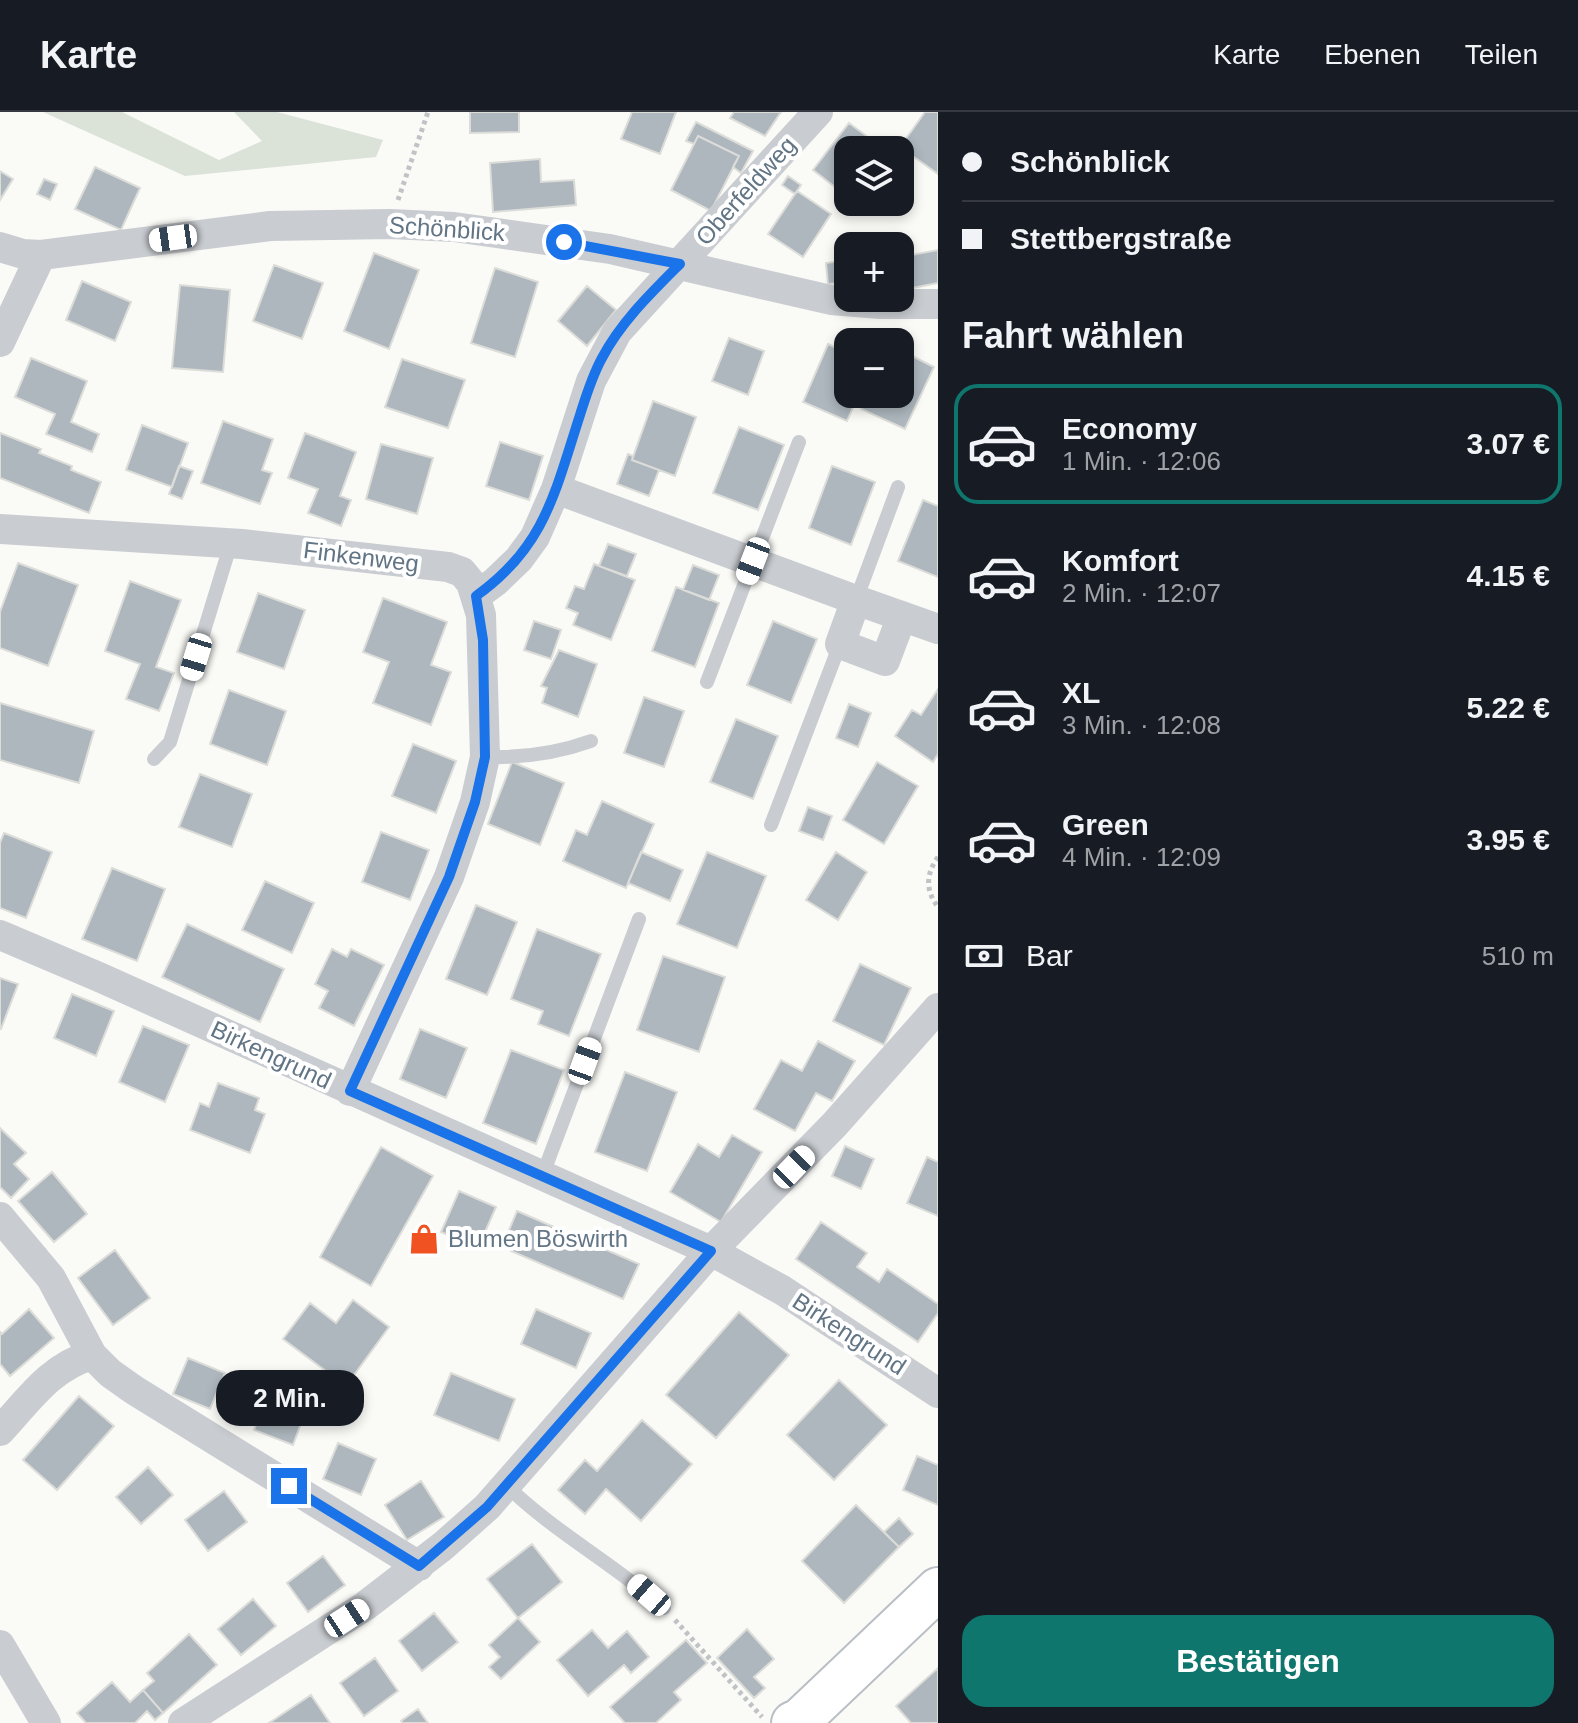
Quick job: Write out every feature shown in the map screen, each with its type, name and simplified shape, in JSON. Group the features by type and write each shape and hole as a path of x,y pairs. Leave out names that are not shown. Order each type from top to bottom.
{"street":[{"name":"Oberfeldweg","path":"476,596 519,559 535,537 556,489 591,381 617,332 818,112"},
{"name":"Schönblick","path":"0,247 23,254 41,255 270,226 390,224 454,227 538,237 680,264 831,300 938,304"},
{"path":"0,342 41,255"},
{"path":"556,489 938,629"},
{"name":"Finkenweg","path":"0,529 231,543 448,567 462,572 476,596"},
{"path":"350,1091 449,877 475,802 485,757 483,640 476,596"},
{"path":"856,600 840,644 885,661 902,616"},
{"name":"Birkengrund","path":"0,935 711,1251 782,1290 938,1393"},
{"path":"198,1719 365,1606 419,1566 487,1507 711,1251 835,1124 938,1008"},
{"path":"0,1217 51,1278 92,1355 110,1373 419,1566"},
{"path":"0,1431 58,1369 92,1355"},
{"path":"789,1722 930,1603"},
{"path":"0,1645 46,1723"}],"lane":[{"path":"707,682 799,442"},
{"path":"856,600 898,487"},
{"path":"154,759 170,742 231,543"},
{"path":"771,825 840,644"},
{"path":"485,757 540,755 564,751 591,741"},
{"path":"543,1174 639,919"},
{"path":"506,1485 527,1506 634,1582 664,1608"}],"path":[{"path":"397,205 428,112"},
{"path":"938,857 928,878 928,889 938,907"},
{"path":"664,1608 789,1722"}],"shaded area":[{"path":"43,112 122,112 219,160 262,141 234,112 277,112 383,140 376,157 185,176"}],"building":[{"path":"470,112 519,112 519,132 470,133"},
{"path":"632,112 676,112 660,154 621,139"},
{"path":"734,112 781,112 765,136 730,118"},
{"path":"925,112 938,112 938,174 914,157 914,136 908,136"},
{"path":"696,122 753,151 741,173 733,167 739,156 698,136 694,144 686,141"},
{"path":"849,123 866,136 839,136"},
{"path":"698,136 739,156 711,211 671,190"},
{"path":"834,143 834,186 813,170"},
{"path":"540,159 541,182 574,180 576,205 493,212 490,163"},
{"path":"95,167 140,188 121,230 75,209"},
{"path":"0,171 13,179 0,200"},
{"path":"788,176 801,185 795,194 782,185"},
{"path":"44,179 57,184 50,200 37,194"},
{"path":"797,191 831,214 803,257 768,234"},
{"path":"938,250 938,283 914,288 914,254"},
{"path":"374,253 419,270 389,349 344,331"},
{"path":"834,262 834,283 828,284 826,263"},
{"path":"274,265 323,283 302,339 253,321"},
{"path":"495,268 538,282 515,357 471,343"},
{"path":"82,281 131,302 115,341 66,320"},
{"path":"180,285 230,290 223,372 172,368"},
{"path":"587,286 616,310 587,346 558,321"},
{"path":"729,338 764,351 748,395 712,381"},
{"path":"828,344 834,347 834,408 853,408 847,421 803,402"},
{"path":"914,357 934,367 905,429 861,409 914,408"},
{"path":"31,358 87,381 71,422 99,434 92,452 46,434 55,414 15,397"},
{"path":"402,359 465,380 448,428 385,407"},
{"path":"653,401 696,417 675,476 632,460"},
{"path":"223,421 273,439 262,470 272,473 260,504 201,483"},
{"path":"142,425 188,443 172,487 126,470"},
{"path":"739,427 784,445 758,510 713,493"},
{"path":"0,433 41,449 39,453 101,482 89,513 0,478"},
{"path":"305,433 356,452 340,496 351,500 341,526 308,513 318,489 288,478"},
{"path":"500,442 543,456 529,500 486,486"},
{"path":"381,444 433,458 417,514 366,499"},
{"path":"628,454 633,456 632,460 659,470 649,496 617,484"},
{"path":"179,466 193,471 182,499 169,494"},
{"path":"832,466 875,482 851,545 809,528"},
{"path":"923,500 938,506 938,577 898,561"},
{"path":"608,544 636,554 627,576 599,566"},
{"path":"18,563 78,585 48,666 0,648 0,612"},
{"path":"594,564 635,580 611,640 573,625 578,613 566,608 575,586 584,589"},
{"path":"693,565 719,575 709,600 683,590"},
{"path":"130,581 181,600 156,667 174,673 159,711 126,699 140,664 105,651"},
{"path":"676,587 719,603 695,667 652,651"},
{"path":"258,593 305,610 284,669 237,652"},
{"path":"383,598 447,622 431,665 451,672 431,725 373,703 389,662 363,652"},
{"path":"534,621 561,630 551,659 524,650"},
{"path":"773,621 817,639 791,703 747,685"},
{"path":"559,650 597,664 578,717 542,703 547,688 541,686"},
{"path":"938,689 938,754 933,762 895,736 912,710 921,715"},
{"path":"229,690 286,711 267,765 210,744"},
{"path":"644,697 684,711 664,767 624,753"},
{"path":"0,703 94,731 79,783 0,760"},
{"path":"849,704 871,713 858,747 836,738"},
{"path":"736,719 778,736 753,799 710,782"},
{"path":"413,744 456,761 436,813 392,796"},
{"path":"512,762 564,783 540,845 488,824"},
{"path":"877,762 918,786 884,844 843,820"},
{"path":"200,774 252,794 232,847 179,827"},
{"path":"602,801 654,824 626,888 563,861 576,830 587,835"},
{"path":"808,807 832,816 823,840 799,831"},
{"path":"381,832 429,850 410,900 362,882"},
{"path":"4,833 52,852 26,918 0,908 0,843"},
{"path":"641,852 683,870 670,901 628,883"},
{"path":"707,852 766,876 737,948 677,924"},
{"path":"836,852 867,872 838,920 806,900"},
{"path":"112,868 165,889 137,961 82,939"},
{"path":"265,881 314,903 292,953 242,930"},
{"path":"476,905 517,922 487,995 446,979"},
{"path":"187,924 284,969 260,1022 162,977"},
{"path":"537,929 601,954 569,1036 538,1024 543,1011 511,999"},
{"path":"332,949 347,957 351,949 384,965 354,1026 319,1008 328,991 315,984"},
{"path":"663,956 725,977 699,1052 637,1030"},
{"path":"860,964 911,988 884,1045 833,1021"},
{"path":"0,978 18,984 1,1029 0,1029"},
{"path":"72,994 114,1011 96,1056 54,1038"},
{"path":"143,1026 189,1045 165,1102 119,1082"},
{"path":"420,1029 467,1048 446,1098 400,1079"},
{"path":"818,1041 855,1061 832,1101 816,1093 795,1131 754,1109 781,1060 802,1071"},
{"path":"511,1050 564,1070 536,1144 483,1123"},
{"path":"625,1072 677,1092 647,1171 595,1152"},
{"path":"218,1083 259,1098 255,1110 265,1114 250,1153 190,1130 200,1103 209,1107"},
{"path":"0,1128 26,1153 14,1164 29,1179 11,1198 0,1187"},
{"path":"732,1135 762,1152 721,1222 670,1192 698,1144 719,1157"},
{"path":"845,1146 874,1159 861,1189 832,1176"},
{"path":"381,1147 433,1176 371,1286 320,1257"},
{"path":"927,1157 938,1162 938,1216 907,1203"},
{"path":"52,1172 87,1214 54,1242 18,1201"},
{"path":"459,1191 496,1207 478,1248 441,1232"},
{"path":"517,1211 639,1264 623,1299 502,1247"},
{"path":"821,1222 867,1253 857,1267 879,1282 887,1269 938,1304 938,1313 918,1342 796,1259"},
{"path":"115,1250 150,1298 113,1325 78,1278"},
{"path":"353,1300 389,1327 346,1386 283,1339 310,1303 336,1323"},
{"path":"29,1309 54,1338 10,1376 0,1364 0,1332 2,1334"},
{"path":"536,1309 591,1333 576,1368 521,1344"},
{"path":"739,1312 789,1355 716,1438 666,1395"},
{"path":"188,1358 225,1373 210,1409 173,1394"},
{"path":"451,1373 515,1399 499,1441 434,1415"},
{"path":"839,1380 887,1425 834,1480 787,1435"},
{"path":"269,1392 307,1407 293,1445 254,1430"},
{"path":"79,1396 114,1426 57,1490 23,1460"},
{"path":"642,1420 692,1464 641,1521 606,1489 585,1514 558,1490 585,1460 597,1471"},
{"path":"338,1443 376,1459 361,1495 323,1479"},
{"path":"917,1456 938,1465 938,1505 903,1490"},
{"path":"148,1467 173,1495 141,1524 116,1497"},
{"path":"421,1481 444,1517 407,1540 385,1505"},
{"path":"224,1491 247,1522 208,1551 185,1520"},
{"path":"856,1505 899,1547 844,1603 802,1561"},
{"path":"899,1518 913,1534 899,1547 884,1532"},
{"path":"532,1544 562,1582 518,1618 487,1579"},
{"path":"323,1556 345,1585 308,1612 287,1583"},
{"path":"253,1599 276,1626 241,1655 218,1629"},
{"path":"434,1613 458,1642 422,1671 399,1641"},
{"path":"518,1618 540,1642 501,1679 489,1667 500,1657 489,1645"},
{"path":"747,1629 774,1659 754,1677 765,1688 754,1698 717,1658"},
{"path":"592,1630 608,1648 627,1631 649,1657 631,1673 624,1665 588,1696 557,1660"},
{"path":"189,1634 217,1665 163,1713 143,1690 154,1681 147,1673"},
{"path":"686,1640 707,1663 674,1692 681,1700 656,1723 625,1723 610,1707"},
{"path":"375,1658 398,1691 364,1716 340,1683"},
{"path":"938,1668 938,1723 911,1723 896,1706"},
{"path":"112,1682 130,1702 143,1690 163,1713 155,1720 147,1711 135,1723 86,1723 77,1713"},
{"path":"311,1695 330,1723 269,1723"},
{"path":"418,1709 428,1723 401,1721"}],"place":[{"name":"Blumen Böswirth","path":"424,1239"}],"route":[{"path":"289,1486 419,1566 487,1507 711,1251 350,1091 449,877 475,802 485,757 483,640 476,596 519,559 535,537 556,489 601,359 617,332 680,264 564,242"}]}
